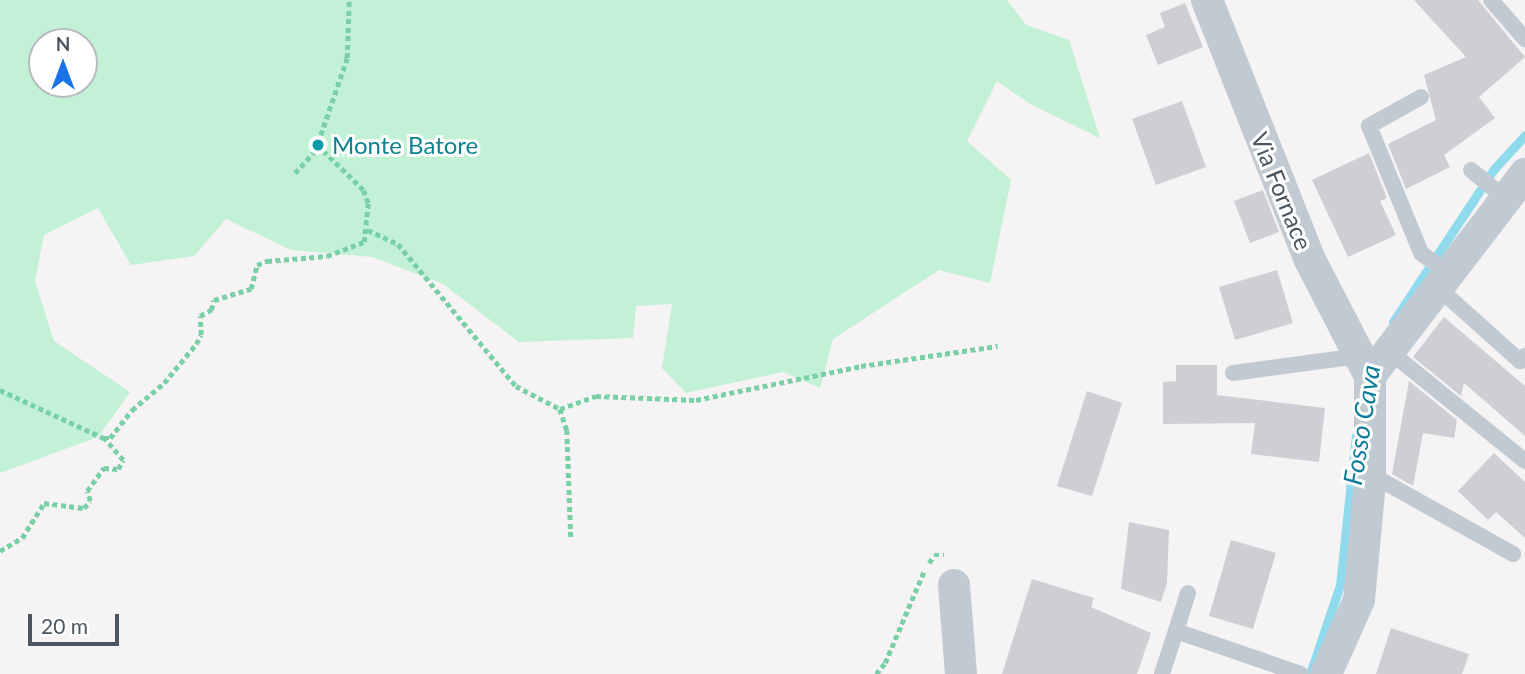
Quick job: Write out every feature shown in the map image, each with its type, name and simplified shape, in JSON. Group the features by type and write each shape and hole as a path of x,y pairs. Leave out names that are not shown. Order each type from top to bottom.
{"street":[{"name":"Via Fornace","path":"1207,0 1310,260 1369,363"},
{"path":"1326,674 1359,600 1370,474 1369,363 1442,276 1509,188"},
{"path":"954,585 961,674"}],"lane":[{"path":"1491,0 1525,39"},
{"path":"1421,97 1369,126 1421,253 1520,361 1525,356"},
{"path":"1473,171 1509,188"},
{"path":"1233,373 1369,363 1525,460"},
{"path":"1370,474 1513,554"},
{"path":"1162,674 1188,593"},
{"path":"1176,631 1264,668 1298,673"}],"path":[{"path":"295,173 315,151 347,58 349,0"},
{"path":"104,438 110,438 132,410 164,383 196,344 201,335 200,316 211,310 214,300 251,289 257,265 327,256 364,242 368,230 363,190 323,151 315,151"},
{"path":"368,230 398,244 516,386 560,409 568,430 571,538"},
{"path":"560,409 596,396 696,400 861,366 998,346"},
{"path":"0,390 104,438 123,460 118,469 104,468 87,491 90,501 84,509 44,503 22,538 0,551"},
{"path":"876,674 934,555 949,554 954,585"}],"green space":[{"path":"0,0 1007,0 1026,25 1069,40 1100,138 1030,104 997,81 967,141 1011,180 990,283 939,270 833,339 820,388 783,372 686,393 662,368 672,304 636,306 633,338 519,342 443,284 372,257 291,250 226,219 194,256 131,265 98,208 44,235 35,281 54,341 130,392 98,437 0,473"}],"building":[{"path":"1414,0 1478,0 1525,57 1479,97 1495,118 1444,155 1450,167 1406,189 1388,144 1436,120 1424,75 1466,57"},
{"path":"1185,3 1203,47 1158,65 1146,35 1165,27 1160,13"},
{"path":"1182,101 1206,167 1156,185 1132,119"},
{"path":"1369,153 1387,198 1380,201 1396,235 1348,257 1312,180"},
{"path":"1263,190 1279,232 1250,243 1234,201"},
{"path":"1277,270 1293,323 1235,340 1219,287"},
{"path":"1444,317 1525,386 1525,436 1464,383 1461,396 1413,357"},
{"path":"1176,365 1217,365 1217,395 1325,408 1319,462 1251,454 1255,423 1163,424 1163,382 1176,381"},
{"path":"1409,381 1457,420 1454,438 1423,433 1413,486 1392,474"},
{"path":"1087,391 1122,403 1092,496 1057,486"},
{"path":"1494,453 1525,482 1525,538 1496,512 1488,520 1458,491"},
{"path":"1129,522 1169,530 1167,583 1161,602 1121,589"},
{"path":"1231,540 1276,553 1253,629 1209,616"},
{"path":"1032,579 1094,598 1091,607 1151,633 1137,674 1002,674"},
{"path":"1391,628 1469,654 1462,674 1376,674"}],"waterway":[{"name":"Fosso Cava","path":"1393,322 1494,169 1525,135"},
{"name":"Fosso Cava","path":"1310,674 1340,585 1356,436"}],"place":[{"name":"Monte Batore","path":"318,145"}]}
